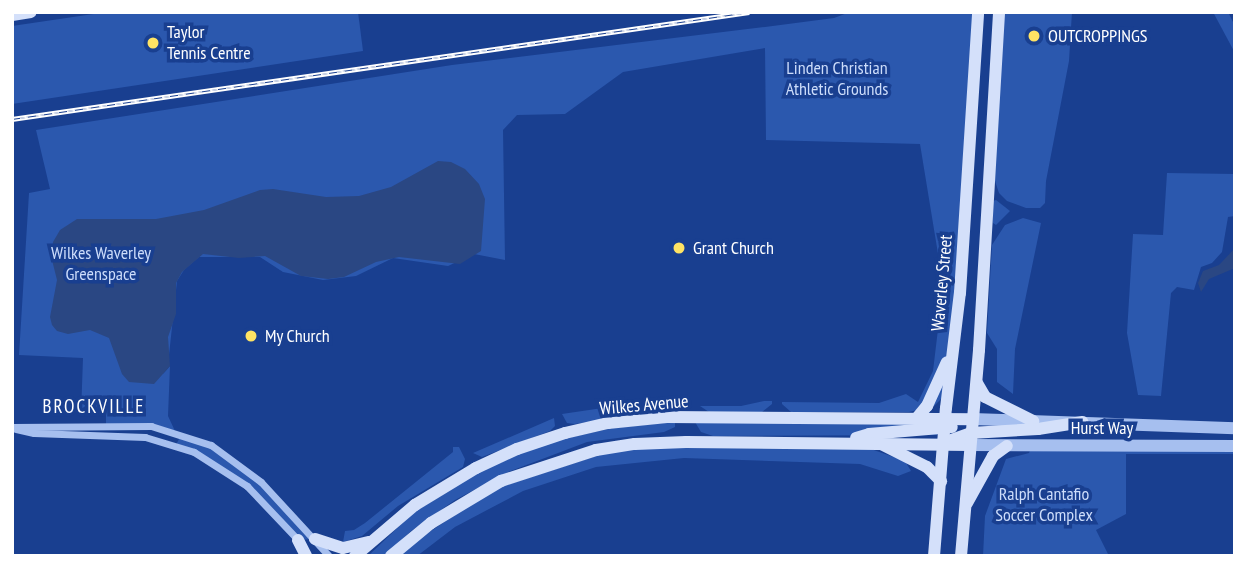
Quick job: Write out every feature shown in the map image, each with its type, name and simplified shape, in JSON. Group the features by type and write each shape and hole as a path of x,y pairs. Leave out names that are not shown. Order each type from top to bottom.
{"main road":[{"path":"12,15 31,12"},
{"name":"Waverley Street","path":"934,556 954,346 978,12"},
{"path":"961,556 976,382 999,12"},
{"path":"916,419 927,406 954,346"},
{"path":"976,382 985,397 1033,421"},
{"name":"Wilkes Avenue","path":"355,556 415,505 476,468 517,449 565,432 608,423 667,417 916,419 945,423 971,432"},
{"path":"391,556 431,523 469,498 523,472 578,454 635,444 943,444 971,432 1038,429 1082,422"},
{"path":"847,442 869,434 945,423"},
{"path":"878,442 927,467 941,481"},
{"path":"965,506 993,456 1007,446"},
{"path":"315,538 343,548 370,542"},
{"path":"298,540 306,556"}],"street":[{"name":"Hurst Way","path":"971,432 1033,421 1235,428"},
{"path":"12,428 136,425 182,433 228,454 268,489 329,556"},
{"path":"12,428 34,433 145,437 194,452 247,486 312,556"},
{"name":"Hurst Way","path":"971,432 1007,446 1235,446"}],"green space":[{"name":"Taylor Tennis Centre","path":"107,12 358,12 363,51 12,104 12,26"},
{"path":"850,12 984,12 945,395 934,406 909,412 791,412 782,404 879,403 906,394 918,402 933,371 941,304 940,266 920,144 766,140 765,48 623,72 565,114 517,115 503,130 505,260 474,254 448,266 393,258 356,276 323,280 283,272 260,257 199,257 184,270 177,281 169,355 163,374 170,366 168,416 175,431 106,425 106,415 81,414 83,358 19,355 29,193 50,189 36,130 452,65 834,18"},
{"path":"1003,12 1072,12 1069,61 1046,181 1045,203 1040,208 1026,208 1007,201 999,193 994,178"},
{"path":"1213,12 1228,12 1235,26 1235,53"},
{"path":"1167,173 1235,174 1235,216 1228,217 1222,252 1212,263 1201,267 1194,290 1177,287 1171,293 1161,396 1138,395 1127,333 1133,234 1163,235"},
{"path":"996,200 1010,211 996,225 993,223 993,201"},
{"path":"1023,218 1041,223 1015,349 1013,394 997,382 997,349 987,333 992,245 1005,225"},
{"path":"772,401 772,404 762,412 709,412 700,406 741,406"},
{"path":"616,406 672,406 664,412 574,424 567,423 562,414"},
{"path":"554,418 555,426 550,431 482,457 473,453"},
{"path":"675,422 675,427 664,432 587,442 508,472 455,500 411,531 384,556 368,556 413,513 489,466 545,443 613,428"},
{"path":"695,422 937,424 937,435 713,436 701,432"},
{"path":"182,433 228,454 315,539 298,540 247,486 176,445"},
{"path":"453,447 459,447 465,459 463,467 398,506 362,536 343,542 345,531 354,530 365,523 453,452"},
{"path":"653,447 868,448 905,461 911,471 898,476 860,464 684,458 596,467 523,491 455,527 417,556 399,556 420,538 497,488 612,451"},
{"name":"Ralph Cantafio Soccer Complex","path":"1030,450 1235,451 1235,454 1126,454 1126,514 1096,530 1109,556 983,556 985,516 1006,459 1029,453"}],"shaded area":[{"path":"438,161 451,162 465,169 479,184 485,199 481,251 460,264 399,257 376,262 344,277 328,279 301,276 265,256 239,258 203,254 182,272 176,283 176,314 168,337 170,366 154,384 129,382 122,374 109,338 90,330 68,334 57,331 52,325 50,317 57,280 51,256 53,242 60,230 77,219 156,219 204,210 260,190 273,189 326,197 359,196 391,187"},
{"path":"1235,248 1235,268 1209,279 1201,292 1198,283 1203,271 1219,265"}],"railway":[{"path":"12,119 749,12"}],"place":[{"name":"OUTCROPPINGS","path":"1034,36"},
{"name":"Taylor Tennis Centre","path":"153,43"},
{"name":"Grant Church","path":"679,248"},
{"name":"My Church","path":"251,336"}],"district":[{"name":"BROCKVILLE","path":"94,407"}],"park label":[{"name":"Linden Christian Athletic Grounds","path":"837,79"},
{"name":"Wilkes Waverley Greenspace","path":"101,264"}]}
